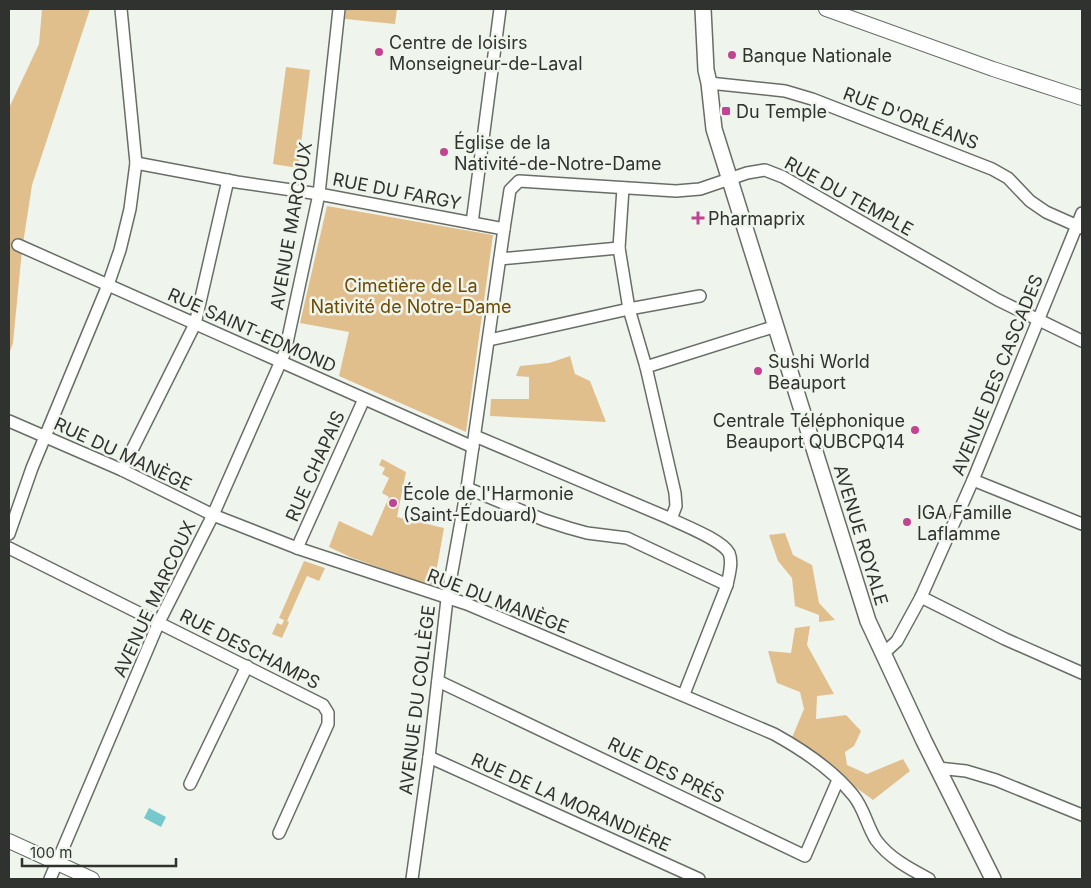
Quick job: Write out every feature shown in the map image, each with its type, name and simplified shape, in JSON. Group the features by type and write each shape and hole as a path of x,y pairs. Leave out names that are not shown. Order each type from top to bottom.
{"main road":[{"name":"AVENUE ROYALE","path":"703,9 706,70 714,129 868,621 924,741 993,879"}],"street":[{"path":"9,534 32,468 108,284 120,250 128,217 136,163 121,9"},
{"name":"AVENUE MARCOUX","path":"50,879 159,622 212,515 286,352 319,194 339,9"},
{"path":"472,223 500,9"},
{"path":"826,9 1082,98"},
{"name":"RUE D'ORLÉANS","path":"709,83 785,91 812,99 992,169 1008,178 1038,207 1080,227"},
{"name":"RUE DU FARGY","path":"136,163 319,194 504,229"},
{"name":"RUE DU TEMPLE","path":"519,180 676,191 700,189 729,178 766,170 782,177 998,300 1082,342"},
{"path":"122,470 195,324 228,180"},
{"name":"AVENUE DU COLLÈGE","path":"412,879 429,757 447,599 467,488 510,190 519,180"},
{"path":"623,188 619,248 629,309 646,367 675,493 676,506 671,519"},
{"name":"AVENUE DES CASCADES","path":"884,653 897,641 921,597 973,480 1038,319 1080,227 1082,213"},
{"name":"RUE SAINT-EDMOND","path":"18,244 364,399 671,519 719,543 728,553 730,566 727,584 684,694"},
{"path":"500,259 619,248"},
{"path":"489,340 629,309 700,296"},
{"path":"646,367 776,326"},
{"name":"RUE CHAPAIS","path":"297,548 364,399"},
{"name":"RUE DU MANÈGE","path":"9,421 122,470 212,515 297,548 447,599 467,604 684,694 774,734 806,752 838,780 854,797 876,840 891,856 928,879"},
{"path":"973,480 1082,524"},
{"path":"467,488 544,520 569,528 587,533 627,538 727,584"},
{"name":"RUE DESCHAMPS","path":"9,548 324,705 328,712 328,724 279,833"},
{"path":"921,597 1005,639 1082,673"},
{"path":"190,784 247,666"},
{"name":"RUE DES PRÉS","path":"438,680 805,856 838,780"},
{"name":"RUE DE LA MORANDIÈRE","path":"429,757 699,879"},
{"path":"938,768 966,771 996,780 1082,815"},
{"path":"9,841 92,879"}],"green space":[{"path":"42,9 90,9 32,185 22,250 13,343 9,354 9,108 39,44"},
{"path":"346,9 397,9 395,24 345,19"},
{"path":"286,67 310,70 298,168 273,164"},
{"name":"Cimetière de La Nativité de Notre-Dame","path":"327,206 493,235 466,432 339,376 349,332 300,323"},
{"path":"570,356 575,374 590,381 606,422 490,416 491,399 529,399 529,377 516,376 520,366 549,363"},
{"path":"382,459 406,472 397,517 444,528 434,584 428,585 350,557 329,547 339,521 372,536 389,497 382,493 389,478 382,474 385,468 379,465"},
{"path":"785,533 793,555 812,565 819,603 835,620 819,622 819,615 795,606 792,578 778,561 769,535"},
{"path":"304,561 325,568 319,581 307,576 287,621 289,622 282,638 272,634 277,623 282,625 284,620 279,618"},
{"path":"810,626 807,645 834,694 817,696 816,719 846,715 861,731 854,746 845,752 847,765 867,774 903,759 910,771 873,800 791,740 804,709 800,692 777,683 768,651 791,653 795,628"}],"water":[{"path":"149,808 166,817 161,827 144,818"}],"place":[{"name":"Centre de loisirs Monseigneur-de-Laval","path":"379,52"},
{"name":"Banque Nationale","path":"732,55"},
{"name":"Du Temple","path":"726,111"},
{"name":"Église de la Nativité-de-Notre-Dame","path":"444,152"},
{"name":"Pharmaprix","path":"698,218"},
{"name":"Sushi World Beauport","path":"758,371"},
{"name":"Centrale Téléphonique Beauport QUBCPQ14","path":"915,430"},
{"name":"École de l'Harmonie (Saint-Édouard)","path":"393,503"},
{"name":"IGA Famille Laflamme","path":"907,522"}]}
